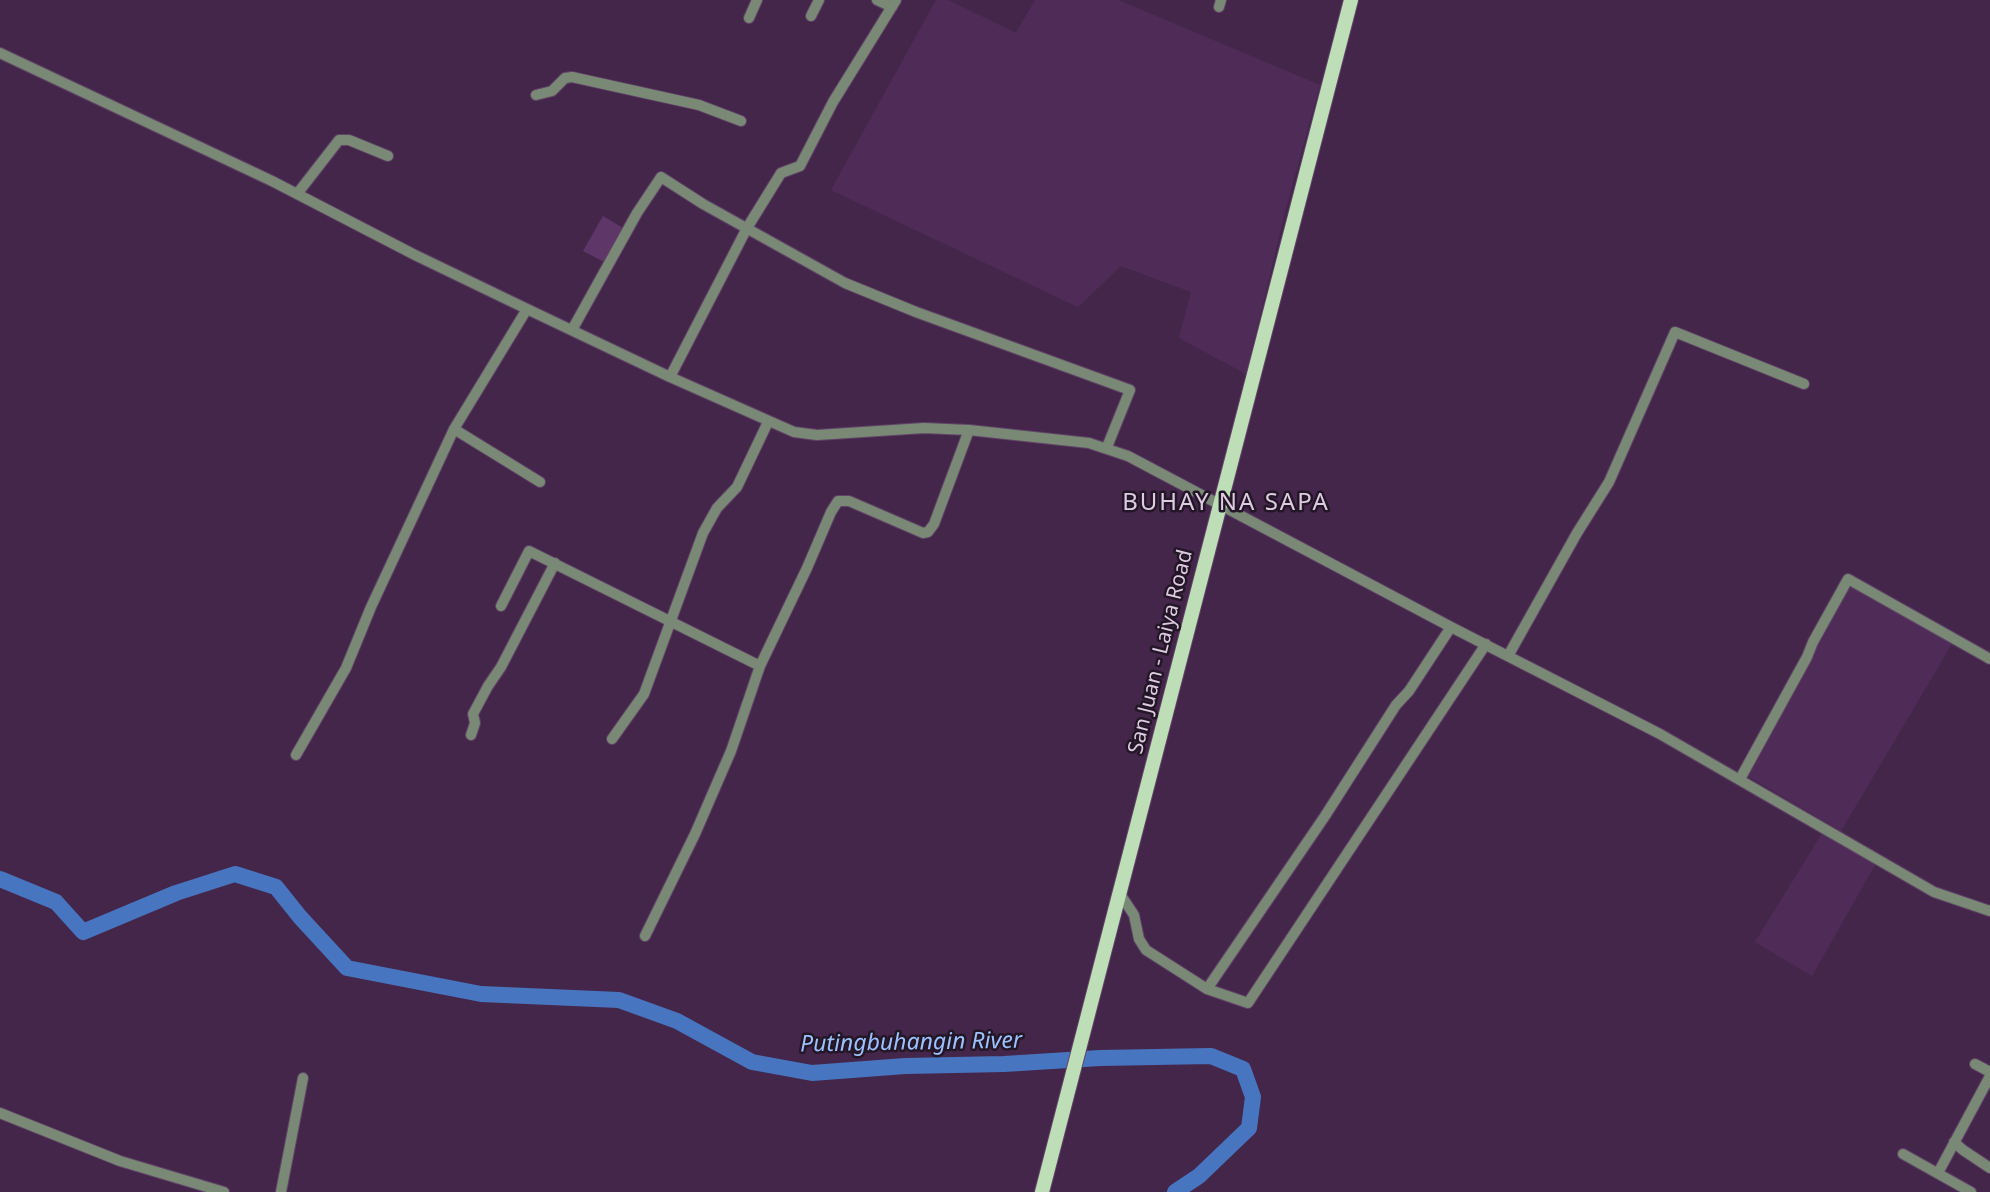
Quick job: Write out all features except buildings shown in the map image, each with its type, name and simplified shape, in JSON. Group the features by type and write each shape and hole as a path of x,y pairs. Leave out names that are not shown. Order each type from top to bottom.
{"main road":[{"name":"San Juan - Laiya Road","path":"1042,1192 1351,0"}],"street":[{"path":"749,18 757,0"},
{"path":"811,16 820,0"},
{"path":"670,377 747,228 781,173 800,166 833,102 894,3 877,0"},
{"path":"0,53 297,194 527,309 794,432 817,435 924,428 969,430 1079,441 1107,447 1128,456 1660,734 1934,892 1990,911"},
{"path":"536,95 552,91 565,78 572,76 699,105 741,121"},
{"path":"297,194 339,140 349,140 388,156"},
{"path":"572,330 637,213 661,177 703,204 845,283 916,312 1130,390 1107,447"},
{"path":"296,755 346,668 371,607 454,429 527,309"},
{"path":"1508,656 1609,482 1675,332 1804,384"},
{"path":"612,739 643,694 703,534 717,508 737,487 768,422"},
{"path":"454,429 540,482"},
{"path":"645,936 695,834 731,751 760,666 838,501 849,501 923,533 928,532 934,524 969,430"},
{"path":"501,606 529,551 760,666"},
{"path":"471,735 475,723 473,714 501,667 555,563"},
{"path":"1740,779 1848,579 1990,659"},
{"path":"1207,989 1451,627"},
{"path":"1120,894 1134,915 1139,939 1146,950 1207,989 1248,1003 1486,644"},
{"path":"1938,1173 1990,1074 1975,1064"},
{"path":"281,1192 303,1079"},
{"path":"0,1113 120,1161 224,1192"},
{"path":"1955,1142 1958,1147 1990,1168"},
{"path":"1903,1154 1938,1173 1954,1188 1971,1192"}],"shaded area":[{"path":"936,0 948,0 1016,33 1035,0 1118,0 1320,85 1286,208 1246,374 1179,338 1191,292 1121,266 1078,307 831,190"},
{"path":"603,216 623,228 604,262 583,251"},
{"path":"1850,584 1953,642 1841,831 1746,775 1817,646 1816,642"},
{"path":"1823,832 1876,863 1812,976 1755,942"}],"waterway":[{"name":"Putingbuhangin River","path":"0,879 56,902 83,932 176,893 235,874 276,887 347,968 481,994 619,1000 677,1021 752,1062 812,1073 905,1066 1211,1056 1243,1069 1253,1097 1249,1128 1199,1176 1175,1192"}],"district":[{"name":"BUHAY NA SAPA","path":"1226,503"}]}
